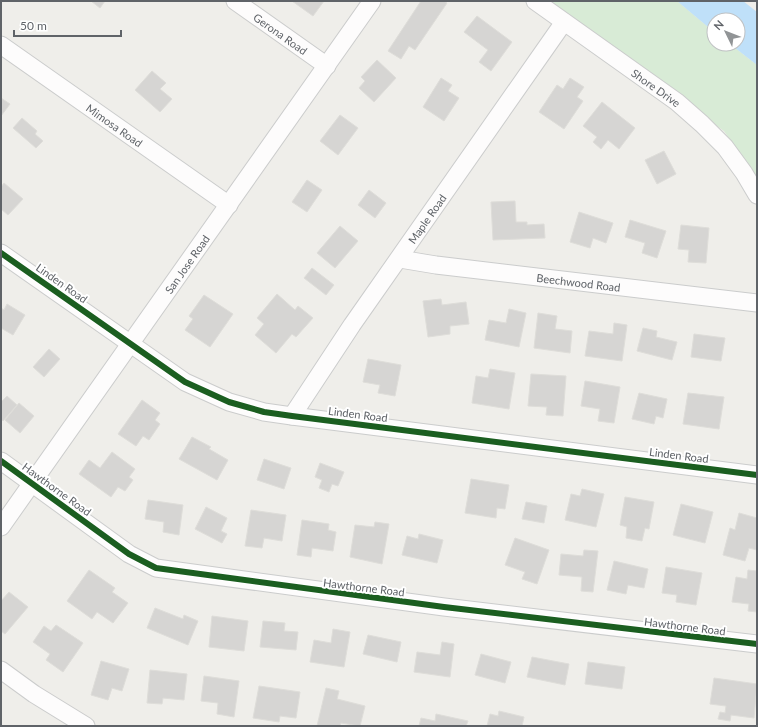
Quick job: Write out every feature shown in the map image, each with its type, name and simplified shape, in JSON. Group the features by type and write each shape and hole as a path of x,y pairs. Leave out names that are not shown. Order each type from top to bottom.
{"street":[{"name":"Gerona Road","path":"235,1 327,66"},
{"name":"San Jose Road","path":"1,527 372,1"},
{"name":"Shore Drive","path":"535,1 677,102 725,147 744,173 757,195"},
{"name":"Maple Road","path":"292,416 352,325 400,259 564,22"},
{"name":"Mimosa Road","path":"1,45 229,205"},
{"name":"Linden Road","path":"1,252 185,382 206,394 229,402 264,412 292,416 757,475"},
{"name":"Beechwood Road","path":"400,259 436,265 757,303"},
{"name":"Hawthorne Road","path":"1,462 129,554 156,568 444,607 757,644"},
{"path":"1,670 34,694 86,726"}],"green space":[{"path":"544,1 677,1 706,25 706,52 740,52 757,65 757,178 724,131"}],"water":[{"path":"677,1 743,1 757,12 757,65 740,52 746,52 746,12 706,12 706,25"}],"building":[{"path":"91,1 105,1 100,8"},
{"path":"292,1 324,1 313,16"},
{"path":"421,1 444,1 447,3 415,50 409,46 401,59 388,51"},
{"path":"477,16 512,42 491,71 479,62 488,50 464,32"},
{"path":"377,60 396,78 374,102 359,88 365,81 361,77"},
{"path":"152,71 166,83 160,89 172,99 160,112 135,90"},
{"path":"441,78 452,85 448,91 459,98 444,121 423,107"},
{"path":"570,78 584,87 577,97 583,101 564,129 539,112 557,85 563,89"},
{"path":"1,98 10,104 1,116"},
{"path":"602,102 635,128 619,149 608,140 601,149 593,142 597,137 583,126"},
{"path":"340,115 358,128 338,155 320,141"},
{"path":"22,118 37,131 35,134 43,141 36,148 13,128"},
{"path":"664,151 676,174 657,184 645,160"},
{"path":"307,180 322,190 307,212 292,202"},
{"path":"4,183 23,199 8,215 1,209 1,187"},
{"path":"369,190 386,203 375,218 358,205"},
{"path":"515,201 516,222 527,222 527,225 544,224 545,238 493,240 491,202"},
{"path":"579,212 613,223 606,243 593,238 590,248 570,242"},
{"path":"630,220 666,231 657,258 642,253 645,243 625,237"},
{"path":"681,225 709,228 706,263 688,262 689,250 678,249"},
{"path":"340,226 358,241 335,268 317,253"},
{"path":"312,268 334,285 326,295 304,278"},
{"path":"277,294 295,310 298,306 313,318 296,337 292,334 276,353 255,335 264,324 257,318"},
{"path":"204,295 233,314 210,347 185,330 193,319 189,316"},
{"path":"441,299 442,305 466,302 469,324 450,326 450,334 428,337 423,301"},
{"path":"7,304 25,315 13,335 1,328 1,308 4,310"},
{"path":"509,309 526,313 519,347 485,340 489,320 506,323"},
{"path":"538,313 557,316 555,329 572,331 570,353 534,348"},
{"path":"614,323 627,325 622,361 585,356 589,331 613,334"},
{"path":"643,328 657,331 656,337 677,342 672,360 637,351"},
{"path":"694,334 725,338 721,361 691,357"},
{"path":"49,349 60,359 44,377 33,367"},
{"path":"368,359 401,365 395,396 378,393 380,385 363,382"},
{"path":"490,369 515,373 509,409 472,403 476,376 488,378"},
{"path":"531,374 566,376 563,416 546,415 547,407 528,406"},
{"path":"585,381 620,387 614,423 598,421 600,409 581,406"},
{"path":"639,393 667,399 663,418 656,416 654,424 632,419"},
{"path":"688,393 724,397 719,429 683,424"},
{"path":"7,396 17,405 3,421 1,419 1,402"},
{"path":"142,400 160,413 155,420 160,424 149,440 143,436 136,446 118,434"},
{"path":"19,403 34,416 20,433 5,420"},
{"path":"192,437 211,447 209,449 228,460 217,480 179,459"},
{"path":"112,452 135,469 129,477 133,480 125,491 118,487 111,497 79,474 89,460 100,468"},
{"path":"264,459 291,468 284,489 257,480"},
{"path":"320,463 344,472 338,486 332,484 329,492 319,488 322,480 315,477"},
{"path":"471,479 509,485 505,509 497,508 496,518 465,513"},
{"path":"582,489 604,494 596,527 565,520 571,494 580,496"},
{"path":"625,497 654,502 649,529 645,528 642,541 626,538 627,527 620,525"},
{"path":"148,500 183,505 179,535 163,532 164,522 145,519"},
{"path":"526,502 547,506 544,523 522,519"},
{"path":"681,504 713,512 705,543 673,535"},
{"path":"206,507 227,518 221,531 227,534 222,543 195,529"},
{"path":"251,510 286,515 282,541 264,538 262,548 245,546"},
{"path":"739,513 757,518 757,550 749,548 745,561 723,555 730,528 735,530"},
{"path":"302,520 329,524 328,530 336,532 333,551 312,548 311,557 297,555"},
{"path":"375,522 389,524 382,564 350,557 355,525 374,527"},
{"path":"419,534 443,540 437,563 402,555 407,536 418,539"},
{"path":"515,538 549,550 537,584 522,579 525,572 505,565"},
{"path":"584,550 598,551 593,592 581,591 582,577 559,575 561,554 583,556"},
{"path":"614,561 648,569 644,588 628,585 626,594 607,590"},
{"path":"666,567 702,573 696,605 676,602 677,595 662,593"},
{"path":"89,570 115,588 112,592 128,603 113,623 97,612 92,619 67,601"},
{"path":"748,570 757,571 757,612 748,611 749,604 732,602 736,577 747,579"},
{"path":"9,592 28,607 5,634 1,631 1,601"},
{"path":"155,608 183,619 184,615 198,621 188,645 147,628"},
{"path":"212,616 248,621 244,651 209,647"},
{"path":"263,621 285,623 284,631 298,632 296,650 260,647"},
{"path":"56,625 83,643 63,672 46,660 50,654 33,642 44,626 51,631"},
{"path":"333,629 350,632 344,667 310,662 314,640 331,643"},
{"path":"368,635 401,642 397,662 363,654"},
{"path":"442,642 454,644 450,677 414,672 417,652 440,655"},
{"path":"481,654 511,662 505,683 475,675"},
{"path":"532,657 569,664 565,685 527,677"},
{"path":"101,661 129,669 122,691 112,688 108,700 91,695"},
{"path":"588,662 625,667 622,689 585,684"},
{"path":"150,670 187,674 184,700 163,698 162,704 147,703"},
{"path":"204,676 239,681 234,717 217,714 218,703 201,701"},
{"path":"714,678 757,684 754,718 731,715 730,721 718,719 720,712 725,713 726,706 710,704"},
{"path":"259,686 300,692 296,718 280,716 279,722 253,718"},
{"path":"326,688 339,691 337,699 365,706 360,726 341,723 340,726 317,726"},
{"path":"499,711 524,717 522,726 487,726 490,714 498,716"},
{"path":"436,714 468,721 466,726 419,726 421,718 435,721"}],"cycle path":[{"path":"1,253 185,382 229,402 264,412 292,416 757,475"},
{"path":"1,461 129,554 156,568 444,607 757,644"}]}
